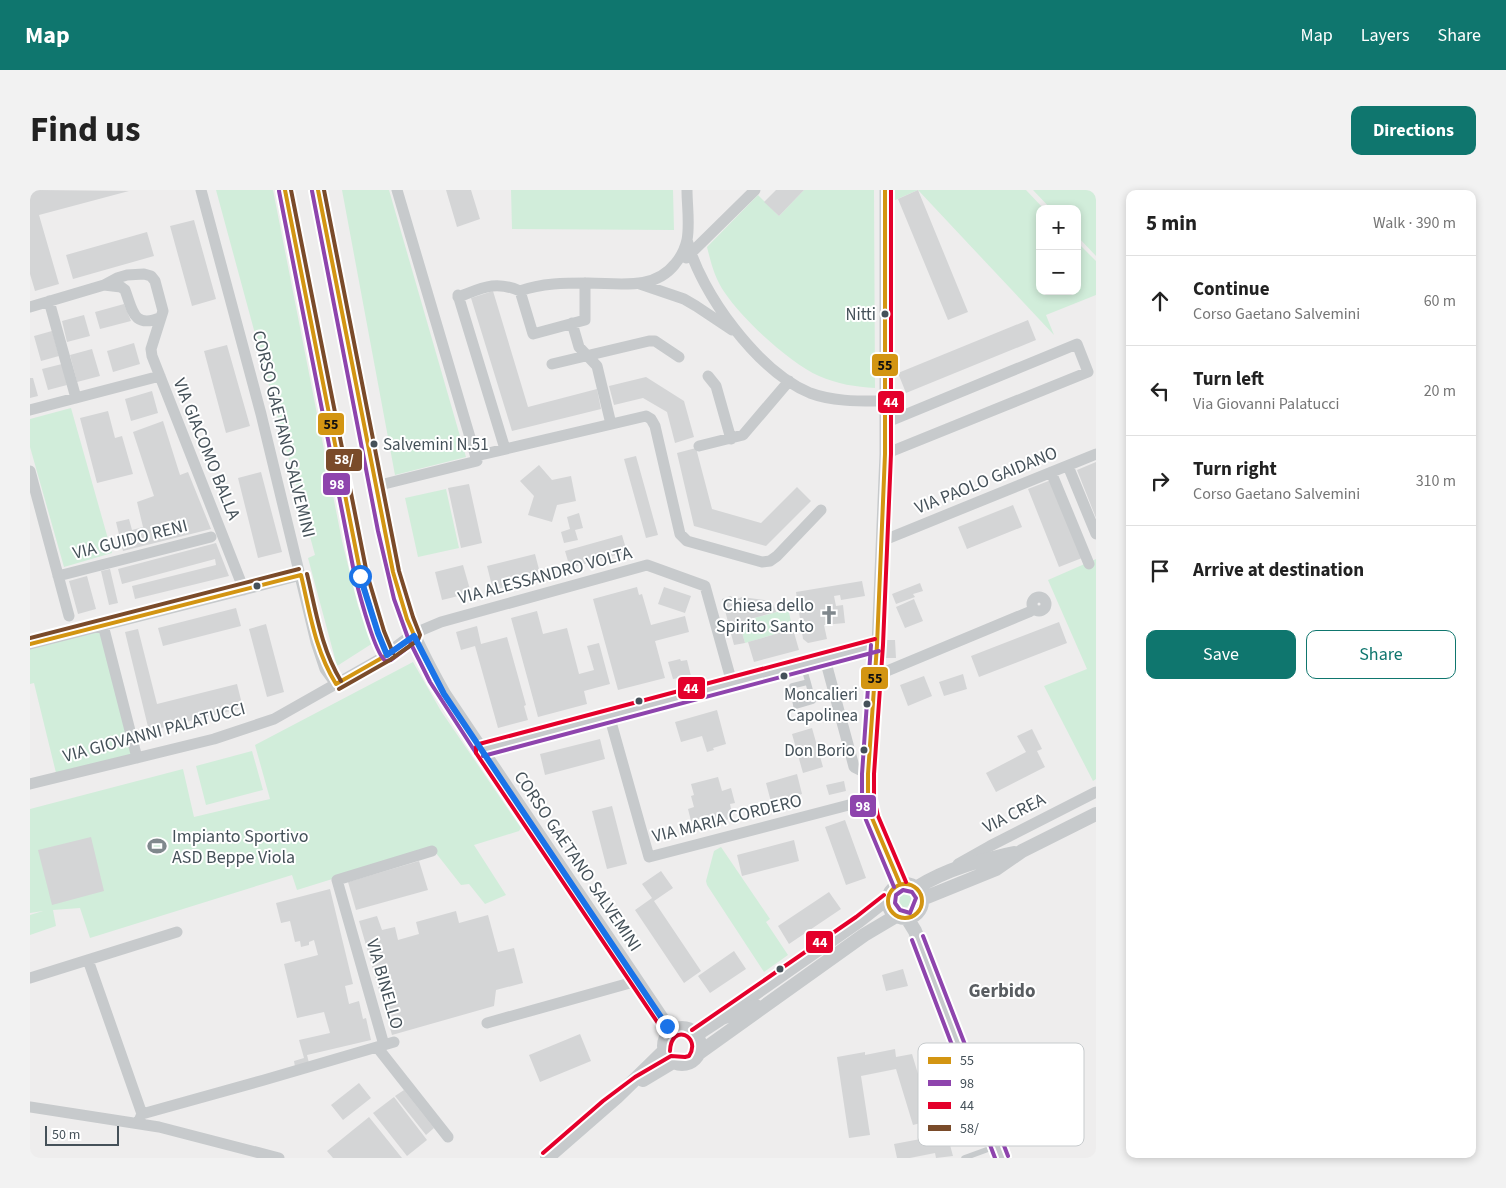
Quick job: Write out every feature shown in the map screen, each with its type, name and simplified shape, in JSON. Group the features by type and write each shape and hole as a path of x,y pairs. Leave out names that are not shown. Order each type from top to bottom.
{"street":[{"name":"CORSO GAETANO SALVEMINI","path":"200,190 261,414 316,642 325,669 336,684"},
{"path":"285,190 360,576 387,655"},
{"name":"CORSO GAETANO SALVEMINI","path":"318,190 393,572 402,605 414,636 444,694 671,1032"},
{"path":"376,486 477,462 397,190"},
{"path":"687,190 687,240 691,255 714,299 740,335 767,364 789,381 812,393 828,398 841,400 886,400"},
{"path":"640,284 662,276 691,255 755,190"},
{"path":"885,190 885,454 868,800 880,840 900,884"},
{"path":"672,268 681,257 687,240"},
{"name":"VIA GIACOMO BALLA","path":"30,307 104,285 127,275 144,274 151,276 155,281 163,311 151,349 152,356 244,590"},
{"path":"505,449 458,296 494,284 520,291 540,285 585,283 640,284 660,290 696,306 740,335"},
{"path":"520,291 533,334 585,320 585,283"},
{"path":"104,285 125,290 134,314 139,320 150,322 160,318"},
{"path":"49,301 76,398"},
{"path":"572,323 579,347 597,366 611,424"},
{"path":"552,364 654,341 679,356"},
{"path":"885,423 1077,344 1088,372 885,454"},
{"path":"30,410 160,376"},
{"path":"708,376 716,386 731,439"},
{"path":"699,446 743,436 789,381"},
{"path":"476,456 646,416 651,419 655,426 680,534 687,541 762,562 770,561 820,510"},
{"name":"VIA PAOLO GAIDANO","path":"882,541 1096,454"},
{"path":"1068,466 1096,534"},
{"name":"VIA GUIDO RENI","path":"30,471 68,616"},
{"path":"1051,472 1089,564"},
{"name":"VIA GUIDO RENI","path":"58,576 211,537"},
{"name":"VIA ALESSANDRO VOLTA","path":"414,636 422,630 442,622 647,565 705,586 732,683"},
{"path":"30,644 301,575"},
{"path":"875,676 1034,609"},
{"path":"103,625 136,758"},
{"name":"VIA GIOVANNI PALATUCCI","path":"30,784 214,739 274,719 387,655 414,636"},
{"path":"482,750 877,645"},
{"path":"825,659 854,767 868,774"},
{"name":"VIA MARIA CORDERO","path":"609,715 649,857 868,800"},
{"name":"VIA CREA","path":"919,894 935,876 1096,792"},
{"name":"VIA CREA","path":"919,894 996,869 1022,851 1096,814"},
{"name":"VIA BINELLO","path":"385,1045 336,880 432,851"},
{"name":"VIA CREA","path":"951,869 1022,851"},
{"path":"696,1035 860,922 899,911 920,910 919,894 906,883 900,884 891,890 899,911 915,931 958,1043"},
{"path":"699,1052 699,1040 696,1035 687,1029 682,1028 671,1032 665,1040 669,1056 679,1064 691,1062 699,1052 899,911"},
{"path":"30,978 177,932"},
{"path":"88,960 140,1118"},
{"path":"487,1023 637,981"},
{"path":"722,1018 774,998"},
{"path":"140,1118 385,1045 448,1138"},
{"path":"547,1158 617,1097 669,1056"},
{"path":"30,1107 140,1118 169,1129 279,1158"}],"lane":[{"path":"803,665 808,682 813,701 796,706 792,686 808,682"},
{"path":"964,1158 999,1152"}],"green space":[{"path":"216,190 273,190 342,541 358,606 373,643 337,666 308,558 315,555"},
{"path":"342,190 389,190 466,457 395,475"},
{"path":"511,190 673,190 674,230 512,229"},
{"path":"804,190 874,190 875,388 833,381 807,370 781,351 743,316 725,293 714,271 707,247 758,195 779,216"},
{"path":"893,190 918,190 893,201"},
{"path":"918,190 1026,190 1040,205 1036,205 1036,295 1081,295 1081,246 1096,261 1096,295 1046,315 1054,335"},
{"path":"1033,190 1096,190 1096,256 1081,240 1081,205 1047,205"},
{"path":"71,408 112,553 64,567 30,447 30,419"},
{"path":"446,489 459,548 418,557 405,498"},
{"path":"1096,559 1096,779 1093,781 1044,686 1087,669 1048,580"},
{"path":"788,609 793,629 745,643 739,622"},
{"path":"102,625 136,758 57,777 34,683 30,684 30,644"},
{"path":"413,662 441,711 521,828 519,831 474,845 506,895 485,904 469,884 461,885 432,848 297,890 292,875 90,938 80,908 53,910 56,926 30,935 30,915 43,911 30,913 30,809 183,769 194,817 270,799 255,745"},
{"path":"252,751 263,790 206,805 196,766"},
{"path":"721,847 770,919 766,922 788,955 764,972 707,885 706,881 714,851"},
{"path":"903,890 909,893 912,899 909,905 903,908 897,905 894,899 897,893"}],"building":[{"path":"37,190 129,191 39,215 59,284 35,291 30,274 30,192"},
{"path":"446,190 471,190 480,219 457,227"},
{"path":"776,190 804,190 779,216 764,202"},
{"path":"918,190 968,312 948,320 898,199"},
{"path":"194,220 216,299 192,306 170,226"},
{"path":"147,232 154,256 73,279 66,255"},
{"path":"493,291 528,407 597,389 601,409 512,431 471,298"},
{"path":"124,304 131,321 100,329 95,312"},
{"path":"84,315 90,336 67,342 62,321"},
{"path":"1028,320 1036,340 906,393 898,373"},
{"path":"52,331 59,356 41,361 34,336"},
{"path":"134,343 140,364 113,372 107,351"},
{"path":"227,345 250,426 226,433 204,351"},
{"path":"92,349 100,376 77,382 70,355"},
{"path":"62,364 67,385 48,390 42,369"},
{"path":"646,377 684,401 694,437 675,443 667,412 643,398 614,405 609,386"},
{"path":"30,378 33,378 38,396 30,398"},
{"path":"152,391 158,413 131,421 125,399"},
{"path":"108,411 115,438 122,436 133,474 97,483 80,418"},
{"path":"163,421 180,475 188,472 211,529 123,551 116,522 129,519 132,530 143,527 137,502 154,496 133,432"},
{"path":"696,448 712,509 761,523 797,487 811,501 766,546 694,526 677,453"},
{"path":"636,456 658,535 646,538 624,459"},
{"path":"1096,462 1096,518 1077,470"},
{"path":"539,465 552,480 571,476 576,501 557,505 552,522 528,515 534,496 520,481"},
{"path":"261,472 282,552 258,558 238,478"},
{"path":"1051,480 1082,558 1059,567 1028,489"},
{"path":"469,484 482,543 461,548 448,488"},
{"path":"1013,505 1022,527 967,549 958,527"},
{"path":"579,513 583,528 575,530 578,540 564,543 561,532 570,529 567,517"},
{"path":"622,535 627,552 570,568 565,551"},
{"path":"216,543 229,576 135,599 132,586 216,565 215,559 122,584 118,569"},
{"path":"535,554 541,577 493,590 487,566"},
{"path":"463,565 471,593 442,600 435,572"},
{"path":"110,569 118,603 109,605 101,571"},
{"path":"87,576 96,609 78,614 69,581"},
{"path":"862,581 865,596 841,600 840,595 834,596 836,606 843,605 845,623 824,625 827,639 808,643 803,639 796,592"},
{"path":"920,583 923,591 913,594 915,597 896,604 892,594"},
{"path":"637,587 639,595 642,594 651,625 685,616 689,632 655,641 665,678 618,690 593,599"},
{"path":"664,587 691,596 685,613 658,604"},
{"path":"731,596 734,600 742,597 772,601 776,612 739,622 745,643 734,645 722,599"},
{"path":"914,599 923,621 905,628 896,607"},
{"path":"236,608 241,626 163,646 158,628"},
{"path":"537,611 543,634 567,628 579,674 594,670 587,646 599,643 610,684 584,691 587,704 538,717 511,618"},
{"path":"1059,622 1067,643 979,677 971,656"},
{"path":"266,624 284,692 267,697 249,629"},
{"path":"477,626 481,644 507,637 526,705 524,706 528,720 498,728 475,646 461,650 456,632"},
{"path":"138,629 157,704 237,684 243,708 149,731 125,632"},
{"path":"793,629 799,650 754,662 748,642"},
{"path":"882,640 895,640 896,658 883,658"},
{"path":"680,659 681,661 687,660 691,676 673,679 668,662"},
{"path":"963,674 967,689 944,696 939,682"},
{"path":"924,676 932,696 908,706 900,685"},
{"path":"717,710 726,744 707,752 702,736 681,742 675,722"},
{"path":"812,728 823,767 803,773 792,734"},
{"path":"1032,729 1042,749 1037,751 1045,767 996,792 986,773 1026,752 1017,736"},
{"path":"600,739 605,759 545,775 540,754"},
{"path":"797,774 802,794 771,802 766,783"},
{"path":"718,777 722,791 731,788 735,803 730,804 733,818 705,826 702,818 691,821 688,809 694,807 691,796 694,795 691,784"},
{"path":"844,781 846,791 829,795 826,785"},
{"path":"612,806 627,864 607,869 592,811"},
{"path":"845,820 866,878 846,885 825,827"},
{"path":"91,837 104,891 52,905 38,850"},
{"path":"794,840 799,861 742,876 737,855"},
{"path":"419,861 428,890 356,910 348,882"},
{"path":"661,871 673,888 654,901 701,971 684,983 635,910 652,898 642,884"},
{"path":"330,889 353,984 345,986 349,1004 359,1001 363,1019 366,1018 371,1040 307,1055 309,1063 295,1067 294,1061 304,1058 299,1040 330,1033 324,1012 297,1018 284,964 318,955 314,940 309,942 309,945 301,947 300,941 295,942 290,921 281,923 276,903"},
{"path":"829,892 841,909 789,944 778,926"},
{"path":"456,911 459,923 488,915 498,952 514,948 523,983 496,990 494,1006 392,1035 359,921 377,916 382,930 395,927 398,940 419,934 416,922"},
{"path":"734,951 746,969 710,993 698,976"},
{"path":"903,969 908,986 886,991 882,975"},
{"path":"580,1034 591,1061 540,1082 529,1055"},
{"path":"895,1049 896,1057 912,1054 918,1074 918,1124 913,1125 896,1069 861,1076 870,1135 849,1138 837,1057 865,1052 865,1055"},
{"path":"359,1083 371,1098 343,1120 331,1105"},
{"path":"404,1090 434,1128 426,1135 395,1096"},
{"path":"394,1097 427,1140 407,1156 373,1113"},
{"path":"369,1117 402,1158 333,1158 327,1151"},
{"path":"918,1139 918,1146 950,1146 953,1156 936,1158 935,1153 910,1158 897,1158 894,1144"}],"transit line":[{"name":"55","path":"285,190 361,576 378,633 387,655"},
{"name":"58/","path":"291,190 367,574 384,631 393,653"},
{"name":"55","path":"318,190 393,572 407,619 414,635 387,655 336,684"},
{"name":"58/","path":"324,190 399,571 420,635 418,640 390,660 339,689"},
{"name":"55","path":"885,190 885,454 868,800 872,818 900,884"},
{"name":"44","path":"891,190 891,454 874,799 878,816 906,882"},
{"name":"98","path":"279,191 355,577 368,623 377,648 386,661 391,660 418,640"},
{"name":"98","path":"312,191 378,531 394,599 408,638 430,682 476,753"},
{"name":"58/","path":"30,638 299,569"},
{"name":"58/","path":"307,574 324,642 341,681"},
{"name":"55","path":"301,575 318,645 336,684"},
{"name":"55","path":"30,644 301,575"},
{"name":"44","path":"666,1035 476,753 476,747 479,744 875,639"},
{"name":"98","path":"871,645 862,774 862,801 866,820 894,887"},
{"name":"98","path":"483,756 879,651"},
{"name":"55","path":"905,884 912,885 917,889 921,894 922,901 921,908 917,913 912,917 905,918 898,917 893,913 889,908 888,901 889,894 893,889 898,885 905,884"},
{"name":"98","path":"903,890 912,892 916,898 910,913 900,910 895,903 896,895 903,890"},
{"name":"44","path":"692,1030 856,917 884,895"},
{"name":"98","path":"923,936 964,1043"},
{"name":"98","path":"912,940 951,1043"},
{"name":"44","path":"543,1153 603,1101 635,1077 671,1056 689,1056 692,1043 685,1035 680,1035 675,1037 670,1051"},
{"name":"98","path":"990,1146 995,1158"},
{"name":"98","path":"1004,1146 1008,1156"}],"place":[{"name":"Nitti","path":"885,314"},
{"name":"Salvemini N.51","path":"374,444"},
{"name":"Chiesa dello Spirito Santo","path":"829,615"},
{"name":"Moncalieri Capolinea","path":"867,704"},
{"name":"Don Borio","path":"864,750"},
{"name":"Impianto Sportivo ASD Beppe Viola","path":"157,846"}],"district":[{"name":"Gerbido","path":"1002,990"}],"route":[{"path":"360,576 387,655 414,636 444,694 667,1026"}]}
